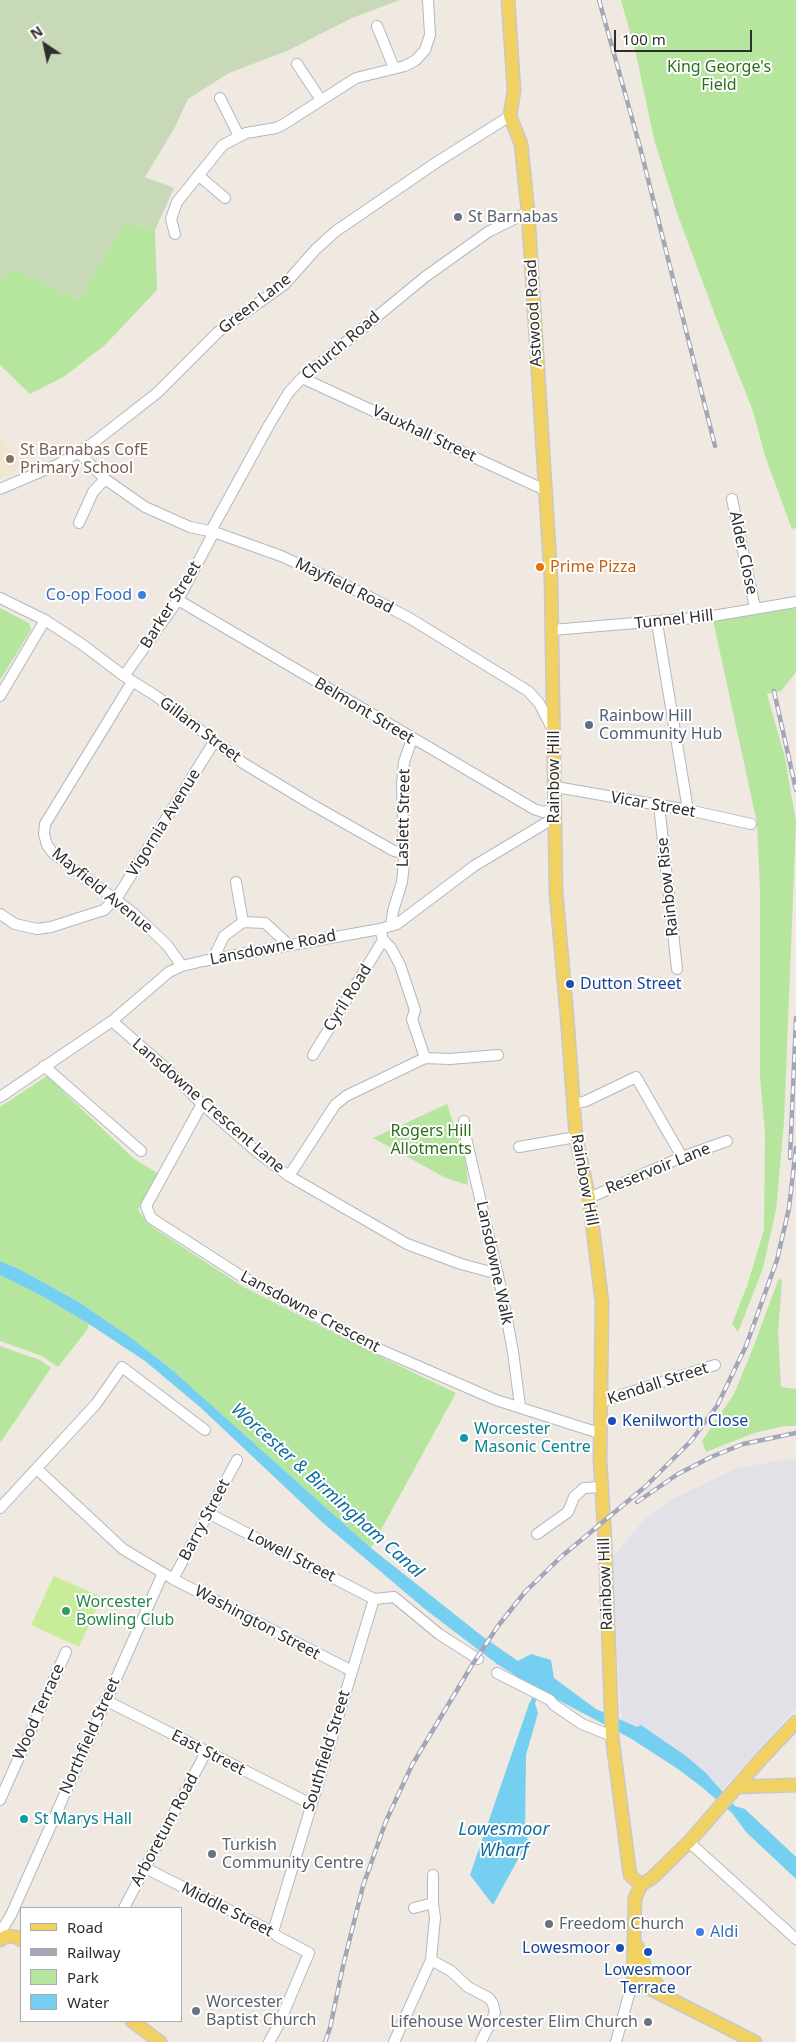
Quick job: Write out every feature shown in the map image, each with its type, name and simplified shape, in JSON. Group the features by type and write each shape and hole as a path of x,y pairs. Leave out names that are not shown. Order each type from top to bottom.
{"main road":[{"path":"508,0 514,90 510,116"},
{"name":"Astwood Road","path":"510,116 521,144 528,212 551,579 552,630"},
{"name":"Rainbow Hill","path":"552,630 556,787 554,814 556,892 576,1137 589,1198 602,1302 600,1487 605,1541 612,1734"},
{"path":"755,2042 633,1980 635,1898 642,1885 690,1842 761,1759 796,1722"},
{"path":"612,1734 630,1875 642,1885"},
{"path":"736,1790 796,1785"},
{"path":"0,1940 7,1936 20,1939"},
{"path":"634,1936 646,1970 667,1997"},
{"path":"133,2022 160,2042"}],"street":[{"path":"175,234 171,225 177,202 223,145 239,136 276,128 356,78 405,66 416,60 428,44 431,28 428,0"},
{"path":"377,26 394,68"},
{"path":"297,64 321,100"},
{"path":"220,98 239,136"},
{"name":"Green Lane","path":"0,489 79,453 157,393 218,332 285,284 316,249 336,231 437,162 510,116"},
{"path":"198,174 226,198"},
{"name":"Church Road","path":"214,532 213,527 268,425 289,392 302,378 425,277 488,232 528,212"},
{"name":"Vauxhall Street","path":"302,378 545,490"},
{"name":"Mayfield Road","path":"79,453 105,479 144,507 190,527 214,532 281,556 362,593 411,619 528,691 539,703 554,733"},
{"path":"79,523 93,492 105,479"},
{"name":"Alder Close","path":"732,498 755,608"},
{"name":"Barker Street","path":"128,679 178,600 214,532"},
{"name":"Gillam Street","path":"0,598 45,620 83,645 128,679 156,696 214,742 243,762 311,804 394,851 404,854"},
{"name":"Belmont Street","path":"178,600 534,809 554,814"},
{"name":"Tunnel Hill","path":"552,630 657,623 707,617 796,602"},
{"path":"0,696 45,620"},
{"path":"657,623 688,810"},
{"name":"Mayfield Avenue","path":"128,679 45,824 44,834 47,846 53,853 115,900 167,945 182,966"},
{"name":"Laslett Street","path":"390,926 392,911 402,882 404,854 402,784 404,762 412,739"},
{"name":"Vigornia Avenue","path":"0,914 15,924 37,929 51,927 104,910 115,900 166,822 214,742"},
{"name":"Vicar Street","path":"556,787 688,810 751,824"},
{"name":"Rainbow Rise","path":"659,806 677,969"},
{"name":"Lansdowne Road","path":"0,1097 112,1021 169,972 182,966 213,959 390,926 408,918 453,880 554,814"},
{"path":"236,882 243,922"},
{"path":"213,959 224,936 243,922 266,923 289,945"},
{"path":"380,929 383,940 391,948 400,965 414,1010 412,1019 425,1058"},
{"name":"Cyril Road","path":"313,1055 383,940"},
{"name":"Lansdowne Crescent Lane","path":"112,1021 167,1069 202,1104 257,1152 289,1176 407,1244 460,1264 498,1274"},
{"path":"289,1176 335,1105 346,1096 425,1058 450,1060 498,1055"},
{"path":"44,1066 141,1151"},
{"path":"574,1104 586,1101 636,1077 682,1157"},
{"name":"Lansdowne Crescent","path":"202,1104 146,1206 151,1218 240,1276 372,1346 496,1400 520,1406 600,1433"},
{"name":"Lansdowne Walk","path":"464,1121 466,1138 498,1274 513,1352 520,1406"},
{"path":"519,1147 576,1137"},
{"name":"Reservoir Lane","path":"589,1198 682,1157 727,1141"},
{"name":"Kendall Street","path":"600,1402 715,1365"},
{"path":"0,1508 96,1404 122,1367 205,1430"},
{"name":"Barry Street","path":"173,1579 237,1460"},
{"name":"Washington Street","path":"37,1470 123,1549 173,1579 352,1672"},
{"path":"537,1534 568,1512 574,1497 584,1488 600,1487"},
{"name":"Lowell Street","path":"208,1513 374,1598"},
{"name":"Northfield Street","path":"2,1927 11,1916 105,1700 163,1573"},
{"path":"374,1598 394,1597 439,1634 478,1659"},
{"name":"Southfield Street","path":"273,1932 374,1598"},
{"name":"Wood Terrace","path":"0,1800 66,1652"},
{"path":"497,1672 550,1700 554,1705 582,1724 612,1734"},
{"name":"East Street","path":"105,1700 311,1804"},
{"name":"Arboretum Road","path":"125,1907 206,1752"},
{"path":"690,1842 796,1939"},
{"name":"Middle Street","path":"145,1868 273,1932 309,1953 270,2042"},
{"path":"394,2042 431,1960 435,1918 433,1875"},
{"path":"414,1908 433,1903"},
{"path":"2,1927 20,1938"},
{"path":"431,1960 489,1998 494,2004 495,2013 481,2042"},
{"path":"616,2042 633,1980"}],"shaded area":[{"name":"St Barnabas CofE Primary School","path":"0,438 24,464 16,471 0,478"},
{"path":"796,1458 796,1708 722,1790 706,1773 664,1740 641,1725 637,1727 621,1720 612,1558 643,1521 671,1500 737,1468"}],"green space":[{"path":"0,0 400,0 352,18 287,51 229,73 188,99 174,129 145,177 174,188 155,230 124,222 79,300 14,269 0,279"},
{"name":"King George's Field","path":"621,0 796,0 796,528 792,529 765,456 753,411 677,213 654,139 636,54"},
{"path":"124,222 155,230 157,290 105,345 65,376 30,394 0,365 0,279 14,269 79,300"},
{"path":"0,608 29,623 31,630 0,680"},
{"path":"796,608 796,672 781,691 767,694 785,758 796,822 784,1122 776,1210 763,1268 738,1332 732,1324 747,1286 764,1230 765,1133 760,1076 760,890 757,823 713,620"},
{"path":"47,1076 133,1158 159,1174 138,1209 148,1224 242,1286 456,1393 371,1548 170,1368 130,1337 79,1302 19,1269 0,1261 0,1107"},
{"name":"Rogers Hill Allotments","path":"447,1104 466,1161 468,1185 446,1178 373,1138"},
{"path":"0,1275 40,1295 89,1324 87,1330 58,1367 42,1356 0,1341"},
{"path":"779,1278 782,1281 778,1331 781,1387 796,1389 796,1426 784,1426 754,1433 706,1452 702,1441 734,1394"},
{"path":"0,1346 40,1360 51,1368 0,1443"},
{"name":"Worcester Bowling Club","path":"54,1576 102,1597 79,1647 31,1625"}],"water":[{"name":"Lowesmoor Wharf","path":"0,1261 19,1269 79,1302 130,1337 170,1368 371,1548 482,1636 518,1661 531,1654 551,1660 554,1678 596,1709 637,1727 641,1725 686,1756 706,1773 735,1806 745,1809 796,1857 796,1879 746,1832 732,1813 678,1769 630,1738 541,1691 535,1703 538,1713 526,1755 525,1830 528,1841 493,1905 470,1875 529,1704 537,1689 497,1664 426,1610 322,1522 200,1407 145,1361 89,1324 40,1295 0,1275"}],"railway":[{"path":"599,0 640,147 715,446"},
{"path":"774,691 796,790"},
{"path":"790,1158 796,1018"},
{"path":"325,2042 330,2028 363,1886 386,1821 412,1765 472,1665 498,1626 525,1592 562,1556 646,1486 691,1441 717,1406 746,1346 777,1260 789,1208 796,1148"},
{"path":"637,1502 678,1474 711,1457 743,1444 796,1433"}],"place":[{"name":"St Barnabas","path":"458,217"},
{"name":"St Barnabas CofE Primary School","path":"10,459"},
{"name":"Prime Pizza","path":"540,567"},
{"name":"Co-op Food","path":"142,595"},
{"name":"Rainbow Hill Community Hub","path":"589,725"},
{"name":"Dutton Street","path":"570,984"},
{"name":"Kenilworth Close","path":"612,1421"},
{"name":"Worcester Masonic Centre","path":"464,1438"},
{"name":"Worcester Bowling Club","path":"66,1611"},
{"name":"St Marys Hall","path":"24,1819"},
{"name":"Turkish Community Centre","path":"212,1854"},
{"name":"Freedom Church","path":"549,1924"},
{"name":"Aldi","path":"700,1932"},
{"name":"Lowesmoor","path":"620,1948"},
{"name":"Lowesmoor Terrace","path":"648,1952"},
{"name":"Worcester Baptist Church","path":"196,2011"},
{"name":"Lifehouse Worcester Elim Church","path":"648,2022"}],"water label":[{"name":"Worcester & Birmingham Canal","path":"327,1491"}]}
